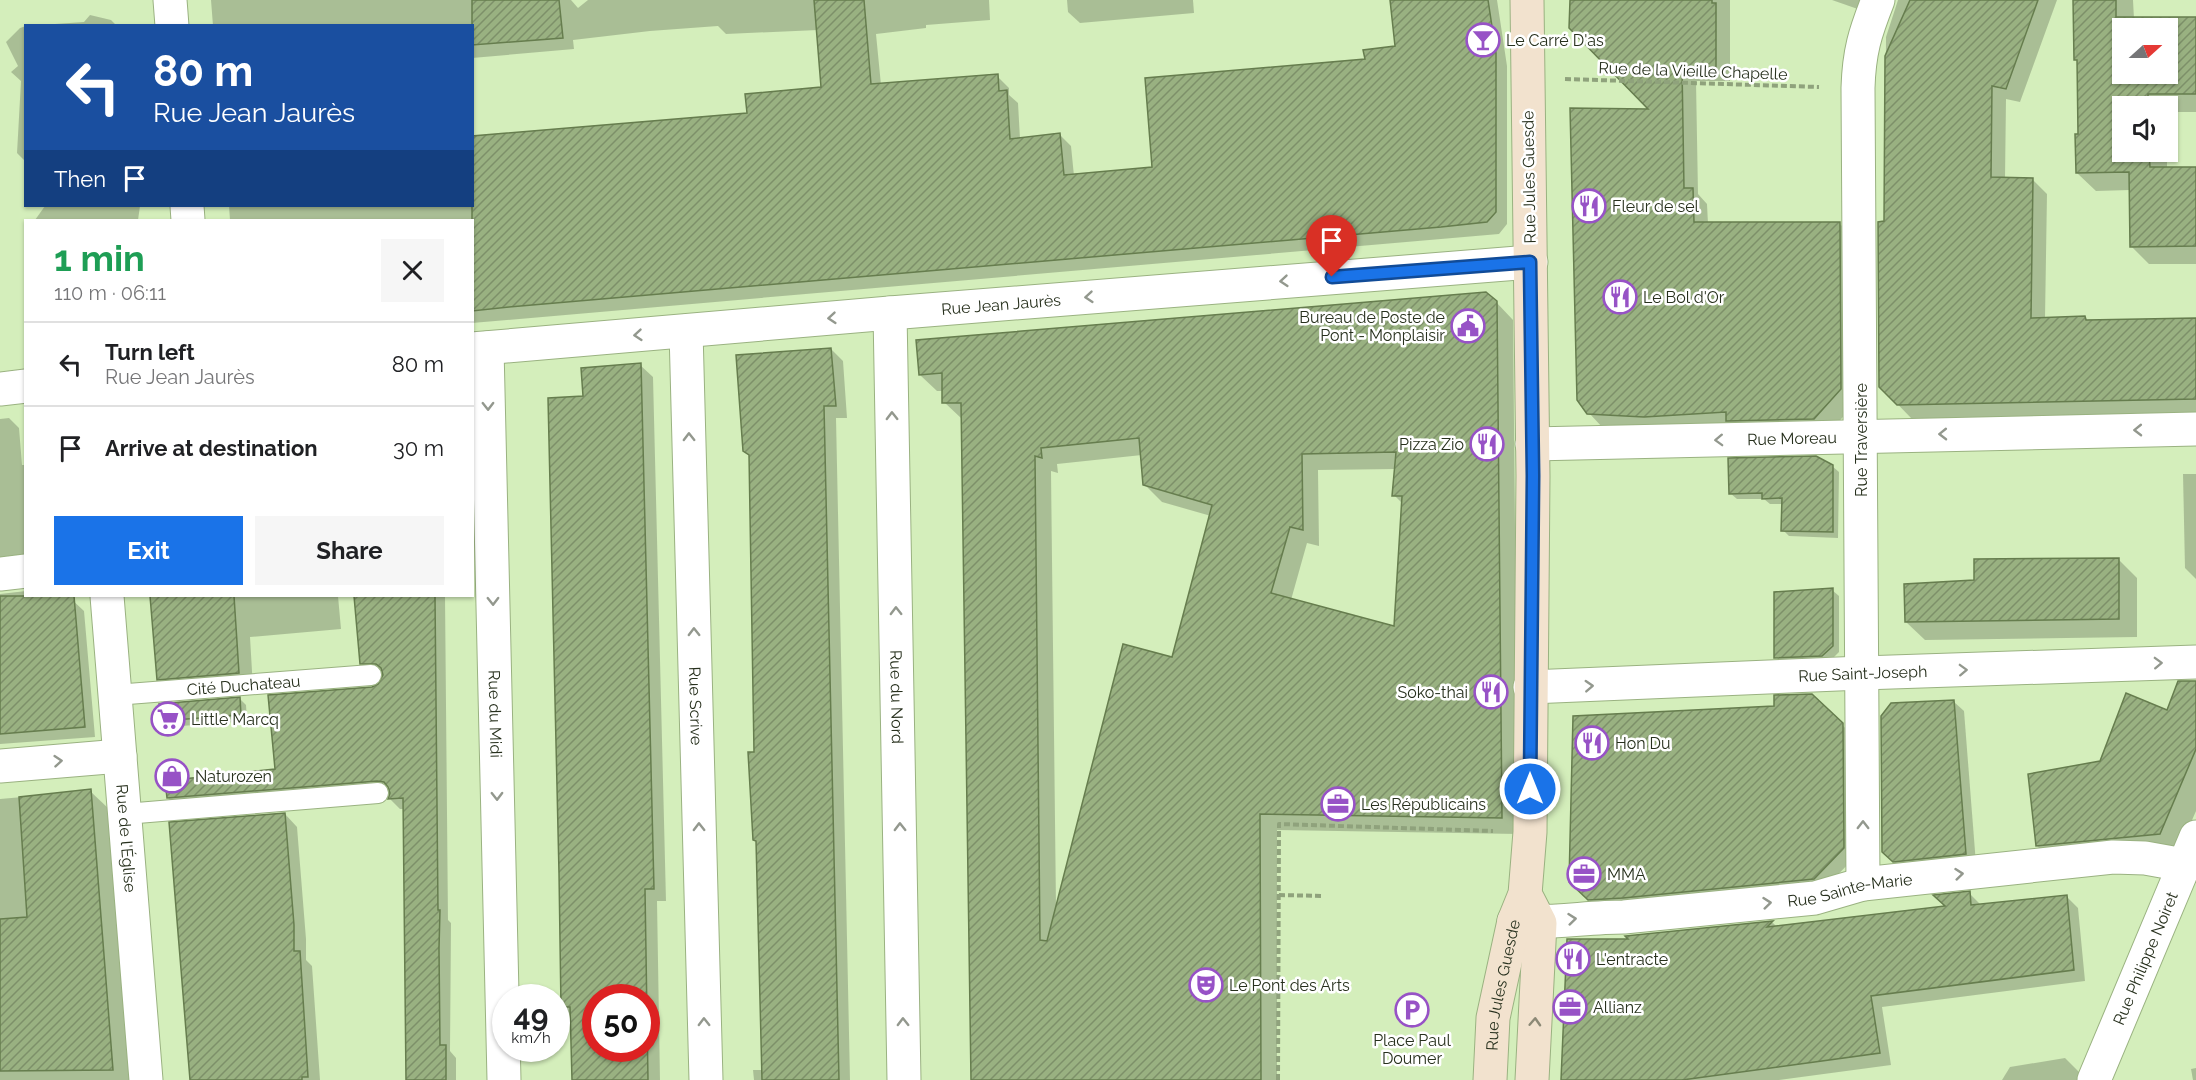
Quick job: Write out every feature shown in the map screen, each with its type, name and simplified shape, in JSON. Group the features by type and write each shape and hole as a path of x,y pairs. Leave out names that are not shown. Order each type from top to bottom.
{"main road":[{"name":"Rue Jules Guesde","path":"1527,0 1532,444 1530,832 1527,913 1532,1080"},
{"name":"Rue Jules Guesde","path":"1490,1080 1493,1018 1527,913"}],"street":[{"path":"170,0 172,24"},
{"name":"Rue Traversière","path":"1863,884 1858,88 1863,37 1878,0"},
{"name":"Rue Jean Jaurès","path":"480,348 1530,262"},
{"name":"Rue du Nord","path":"890,313 904,1080"},
{"name":"Rue Scrive","path":"686,331 706,1080"},
{"name":"Rue du Midi","path":"480,348 504,1080"},
{"path":"0,389 24,386"},
{"name":"Rue Moreau","path":"1532,444 2196,429"},
{"path":"0,573 24,571"},
{"name":"Rue de l'Église","path":"107,597 146,1080"},
{"name":"Rue Saint-Joseph","path":"1530,687 2196,662"},
{"path":"0,766 120,756"},
{"name":"Rue Sainte-Marie","path":"1527,913 1815,898 1863,884 2190,851"},
{"name":"Rue Philippe Noiret","path":"2094,1080 2190,851"}],"lane":[{"name":"Cité Duchateau","path":"115,695 371,675"},
{"path":"125,814 378,793"}],"path":[{"name":"Rue de la Vieille Chapelle","path":"1528,78 1858,88"},
{"path":"1278,1080 1279,824 1530,832"},
{"path":"1279,895 1323,896"}],"building":[{"path":"472,0 559,0 563,38 474,45 474,24 472,24"},
{"path":"814,0 864,0 871,84 998,74 999,91 1007,90 1010,139 1060,133 1064,175 1152,167 1145,78 1365,59 1363,50 1395,46 1390,0 1488,0 1496,53 1496,212 1487,222 1441,227 474,311 472,207 474,207 474,136 747,113 745,94 821,87"},
{"path":"1570,0 1712,0 1712,3 1716,3 1716,67 1682,67 1684,188 1693,188 1694,222 1840,222 1841,389 1814,419 1726,421 1726,412 1644,417 1587,414 1577,400 1570,108 1648,109 1569,28"},
{"path":"1910,0 2038,0 2006,89 1992,86 1991,177 2033,178 2031,318 2085,316 2086,320 2196,318 2196,399 1897,405 1879,387 1878,222 1884,221 1885,56"},
{"path":"2073,0 2116,0 2116,17 2196,17 2196,94 2112,96 2112,162 2150,162 2150,167 2196,167 2196,246 2130,247 2129,172 2076,173 2077,60 2074,60"},
{"path":"1486,292 1497,301 1502,818 1260,814 1261,1080 971,1080 961,403 942,403 942,373 919,375 916,340","holes":["1139,438 1143,485 1212,505 1172,657 1123,644 1047,941 1040,940 1035,456 1042,458 1041,448","1396,452 1392,496 1402,496 1394,626 1271,593 1290,527 1303,530 1302,454"]},
{"path":"831,348 836,406 824,406 839,1080 762,1080 756,841 753,840 748,752 754,752 749,455 743,451 736,355"},
{"path":"641,363 654,889 645,889 646,984 582,984 582,1062 648,1062 648,1080 572,1080 570,984 561,984 548,398 583,396 581,368"},
{"path":"1816,456 1833,465 1833,532 1781,531 1782,498 1762,499 1762,493 1729,494 1728,458"},
{"path":"2119,558 2119,619 1905,622 1904,584 1974,580 1974,559"},
{"path":"1833,588 1833,646 1822,656 1774,658 1774,592"},
{"path":"0,596 74,597 85,727 0,734"},
{"path":"150,597 234,597 239,673 157,680"},
{"path":"354,597 435,597 440,1045 446,1045 446,1080 406,1080 403,798 388,799 390,793 388,787 384,782 377,781 167,798 165,781 275,769 268,695 372,687 378,684 383,675 381,668 376,664 360,664"},
{"path":"2178,681 2196,681 2196,749 2160,834 2036,846 2028,774 2100,761 2126,693 2167,710"},
{"path":"1812,694 1843,723 1844,848 1814,879 1588,900 1569,882 1573,716 1774,706 1774,695"},
{"path":"240,697 241,715 160,721 159,704"},
{"path":"1954,700 1966,854 1893,862 1882,852 1881,716 1891,703"},
{"path":"91,789 113,1070 0,1071 0,919 27,917 19,797"},
{"path":"285,813 294,951 300,951 308,1077 302,1077 302,1080 190,1080 169,822"},
{"path":"1970,891 1971,905 2067,895 2074,970 1871,996 1880,1053 1682,1080 1561,1080 1567,939 1628,939 1625,936 1773,921 1767,927 1945,906 1933,895"}],"place":[{"name":"Le Carré D'as","path":"1483,40"},
{"name":"Fleur de sel","path":"1589,206"},
{"name":"Le Bol d'Or","path":"1620,297"},
{"name":"Bureau de Poste de Pont - Monplaisir","path":"1468,326"},
{"name":"Pizza Zio","path":"1487,444"},
{"name":"Soko-thai","path":"1491,692"},
{"name":"Little Marcq","path":"168,719"},
{"name":"Hon Du","path":"1592,743"},
{"name":"Naturozen","path":"172,776"},
{"name":"Les Républicains","path":"1338,804"},
{"name":"MMA","path":"1584,874"},
{"name":"L'entracte","path":"1573,959"},
{"name":"Le Pont des Arts","path":"1206,985"},
{"name":"Allianz","path":"1570,1007"},
{"name":"Place Paul Doumer","path":"1412,1010"}],"route":[{"path":"1332,277 1530,262 1533,476 1530,789"}]}
